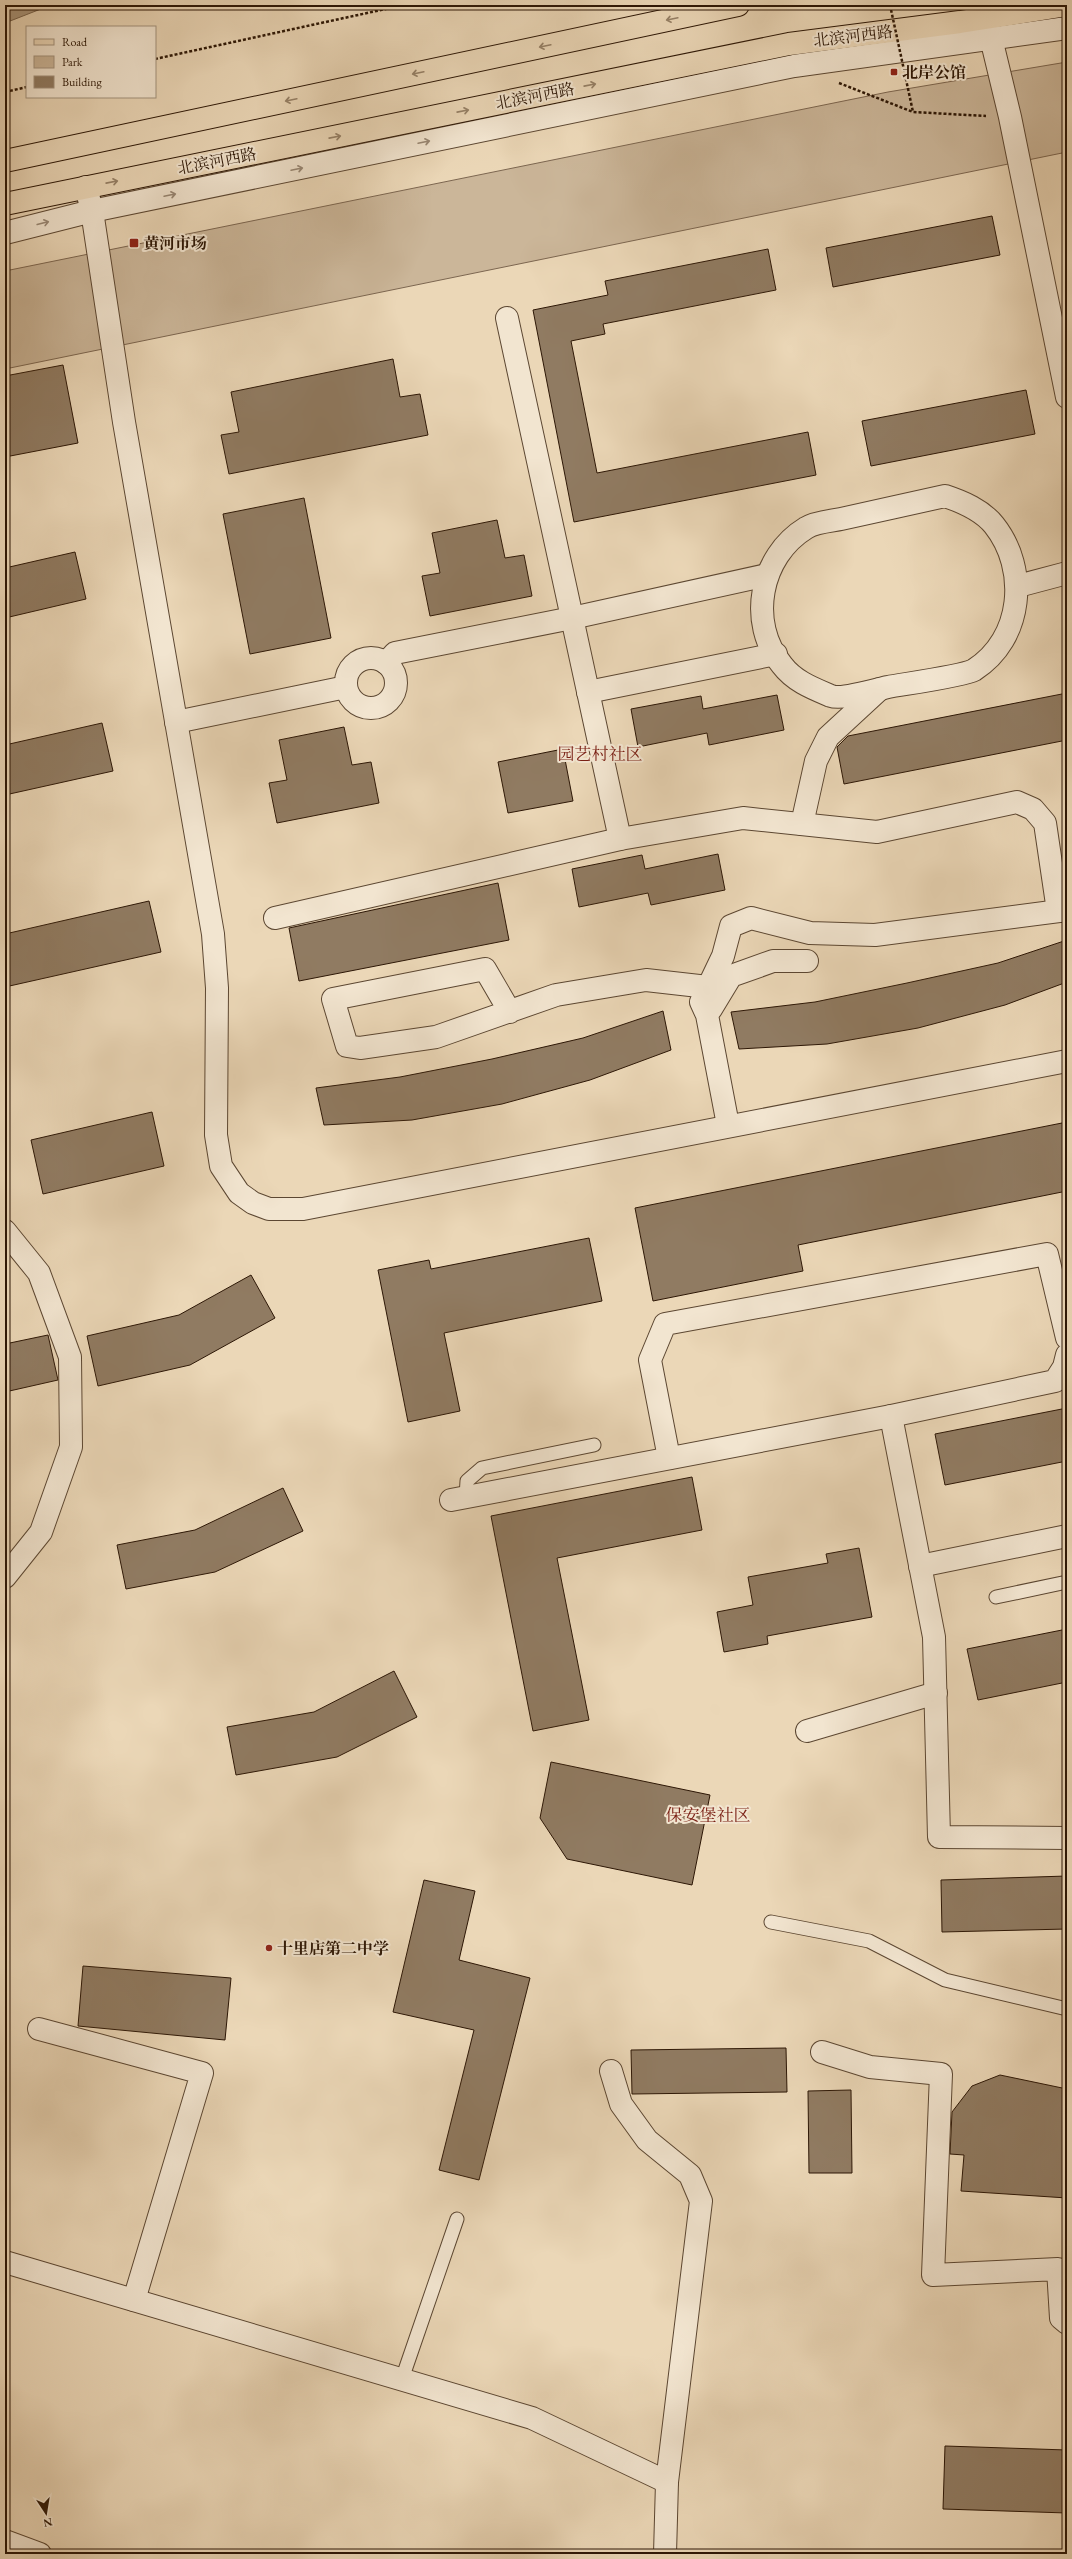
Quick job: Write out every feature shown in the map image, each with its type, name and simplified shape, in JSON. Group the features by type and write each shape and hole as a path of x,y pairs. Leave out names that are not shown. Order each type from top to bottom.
{"main road":[{"path":"5,161 738,5"},
{"name":"北滨河西路","path":"5,204 789,44 988,10 1067,5"}],"street":[{"path":"988,10 991,40 1010,117 1067,397"},
{"path":"5,233 92,211 794,66 991,40 1067,28"},
{"path":"86,187 92,211 124,422 216,958 216,1135 221,1166 239,1193 253,1203 269,1209 303,1209 728,1125 1067,1061"},
{"path":"507,318 620,840"},
{"path":"945,496 968,504 994,525 1011,553 1018,586 1014,618 998,648 973,671 835,697 806,686 782,665 766,637 761,606 767,575 783,547 807,527 945,496"},
{"path":"1018,586 1067,573"},
{"path":"386,663 395,653 572,618 767,575"},
{"path":"588,692 776,654"},
{"path":"367,658 386,663 392,670 395,679 395,688 391,697 384,704 375,708 356,703 350,696 346,687 351,668 358,662 367,658"},
{"path":"176,722 346,687"},
{"path":"802,824 816,761 828,737 880,689"},
{"path":"275,918 620,840 743,818 877,832 1017,802 1033,809 1045,823 1062,911 875,935 810,933 751,918 731,926 723,956 701,1002 707,1015 728,1125"},
{"path":"707,1015 731,976 773,961 807,961"},
{"path":"510,1012 485,969 333,999 347,1046 360,1048 436,1037 510,1012 556,995 646,980 708,987"},
{"path":"5,1231 39,1273 70,1357 71,1447 42,1532 5,1577"},
{"path":"669,1458 650,1360 665,1324 1047,1254 1067,1338"},
{"path":"459,1498 891,1416 1055,1381 1064,1367 1067,1355"},
{"path":"891,1416 934,1637 939,1837 1067,1838"},
{"path":"920,1566 1067,1536"},
{"path":"807,1731 936,1693"},
{"path":"38,2029 202,2073 134,2300"},
{"path":"822,2052 870,2067 941,2074 933,2275 1058,2269 1061,2318 1067,2323"},
{"path":"611,2071 621,2104 647,2140 690,2175 701,2201 667,2482 665,2554"},
{"path":"5,2262 532,2418 667,2482"},
{"path":"5,2541 40,2554"}],"lane":[{"path":"459,1498 467,1480 482,1468 594,1445"},
{"path":"996,1597 1067,1582"},
{"path":"771,1922 869,1941 945,1980 1067,2009"},
{"path":"402,2379 457,2219"}],"path":[{"path":"156,59 404,5"},
{"path":"890,5 913,112"},
{"path":"836,82 913,112 1010,117"},
{"path":"5,92 26,87"}],"green space":[{"path":"1067,62 1067,152 5,369 5,271 888,92"}],"shaded area":[{"path":"5,5 51,5 5,23"}],"building":[{"path":"992,216 1000,255 833,287 826,248"},
{"path":"768,249 776,290 603,324 605,334 571,341 597,473 808,432 816,475 574,522 533,310 608,295 605,281"},
{"path":"393,359 400,397 420,394 428,435 229,474 221,435 239,432 231,392"},
{"path":"63,365 78,443 5,457 5,376"},
{"path":"1026,390 1035,434 871,466 862,421"},
{"path":"304,498 331,638 250,654 223,514"},
{"path":"497,520 505,558 524,555 532,596 430,616 422,576 440,573 432,533"},
{"path":"75,552 86,599 5,618 5,568"},
{"path":"1067,693 1067,740 844,784 837,747 848,736"},
{"path":"777,695 784,730 709,745 707,733 638,747 631,709 701,696 703,709"},
{"path":"102,723 113,771 5,795 5,745"},
{"path":"344,727 352,765 371,762 379,803 277,823 269,783 287,780 279,740"},
{"path":"563,749 573,801 508,813 498,762"},
{"path":"718,854 725,890 651,905 648,893 579,907 572,869 642,855 645,869"},
{"path":"498,883 509,940 299,981 289,928"},
{"path":"149,901 161,952 5,987 5,934"},
{"path":"1067,940 1067,982 1005,1005 918,1028 827,1044 739,1049 731,1012 815,1002 907,983 998,963"},
{"path":"663,1011 671,1050 590,1080 502,1104 412,1120 324,1125 316,1088 400,1077 492,1059 583,1038"},
{"path":"152,1112 164,1166 43,1194 31,1140"},
{"path":"1067,1122 1067,1191 798,1245 803,1271 653,1301 635,1208"},
{"path":"589,1238 602,1301 444,1333 460,1411 408,1422 378,1270 429,1260 431,1269"},
{"path":"251,1275 275,1318 190,1365 98,1386 87,1336 179,1315"},
{"path":"48,1335 58,1380 5,1392 5,1344"},
{"path":"1067,1408 1067,1461 945,1485 935,1434"},
{"path":"692,1477 702,1530 557,1558 589,1720 533,1731 491,1516"},
{"path":"283,1488 303,1531 215,1572 126,1589 117,1545 195,1530"},
{"path":"859,1548 872,1617 767,1636 768,1644 724,1652 717,1612 753,1605 748,1577 828,1563 826,1554"},
{"path":"1067,1629 1067,1682 978,1700 967,1649"},
{"path":"394,1671 417,1717 337,1757 236,1775 227,1727 314,1712"},
{"path":"551,1762 710,1795 692,1885 567,1859 540,1818"},
{"path":"1067,1876 1067,1929 942,1932 941,1880"},
{"path":"424,1880 475,1891 459,1960 530,1978 479,2180 439,2170 474,2030 393,2012"},
{"path":"83,1966 231,1978 225,2040 78,2026"},
{"path":"786,2048 787,2092 632,2094 631,2050"},
{"path":"1000,2075 1067,2089 1067,2198 961,2191 964,2155 950,2154 952,2112 972,2086"},
{"path":"851,2090 852,2173 809,2173 808,2091"},
{"path":"945,2446 1067,2450 1067,2513 943,2509"}],"place":[{"name":"北岸公馆","path":"894,72"},
{"name":"黄河市场","path":"134,243"},
{"name":"十里店第二中学","path":"269,1948"}],"district":[{"name":"园艺村社区","path":"600,754"},
{"name":"保安堡社区","path":"708,1815"}]}
